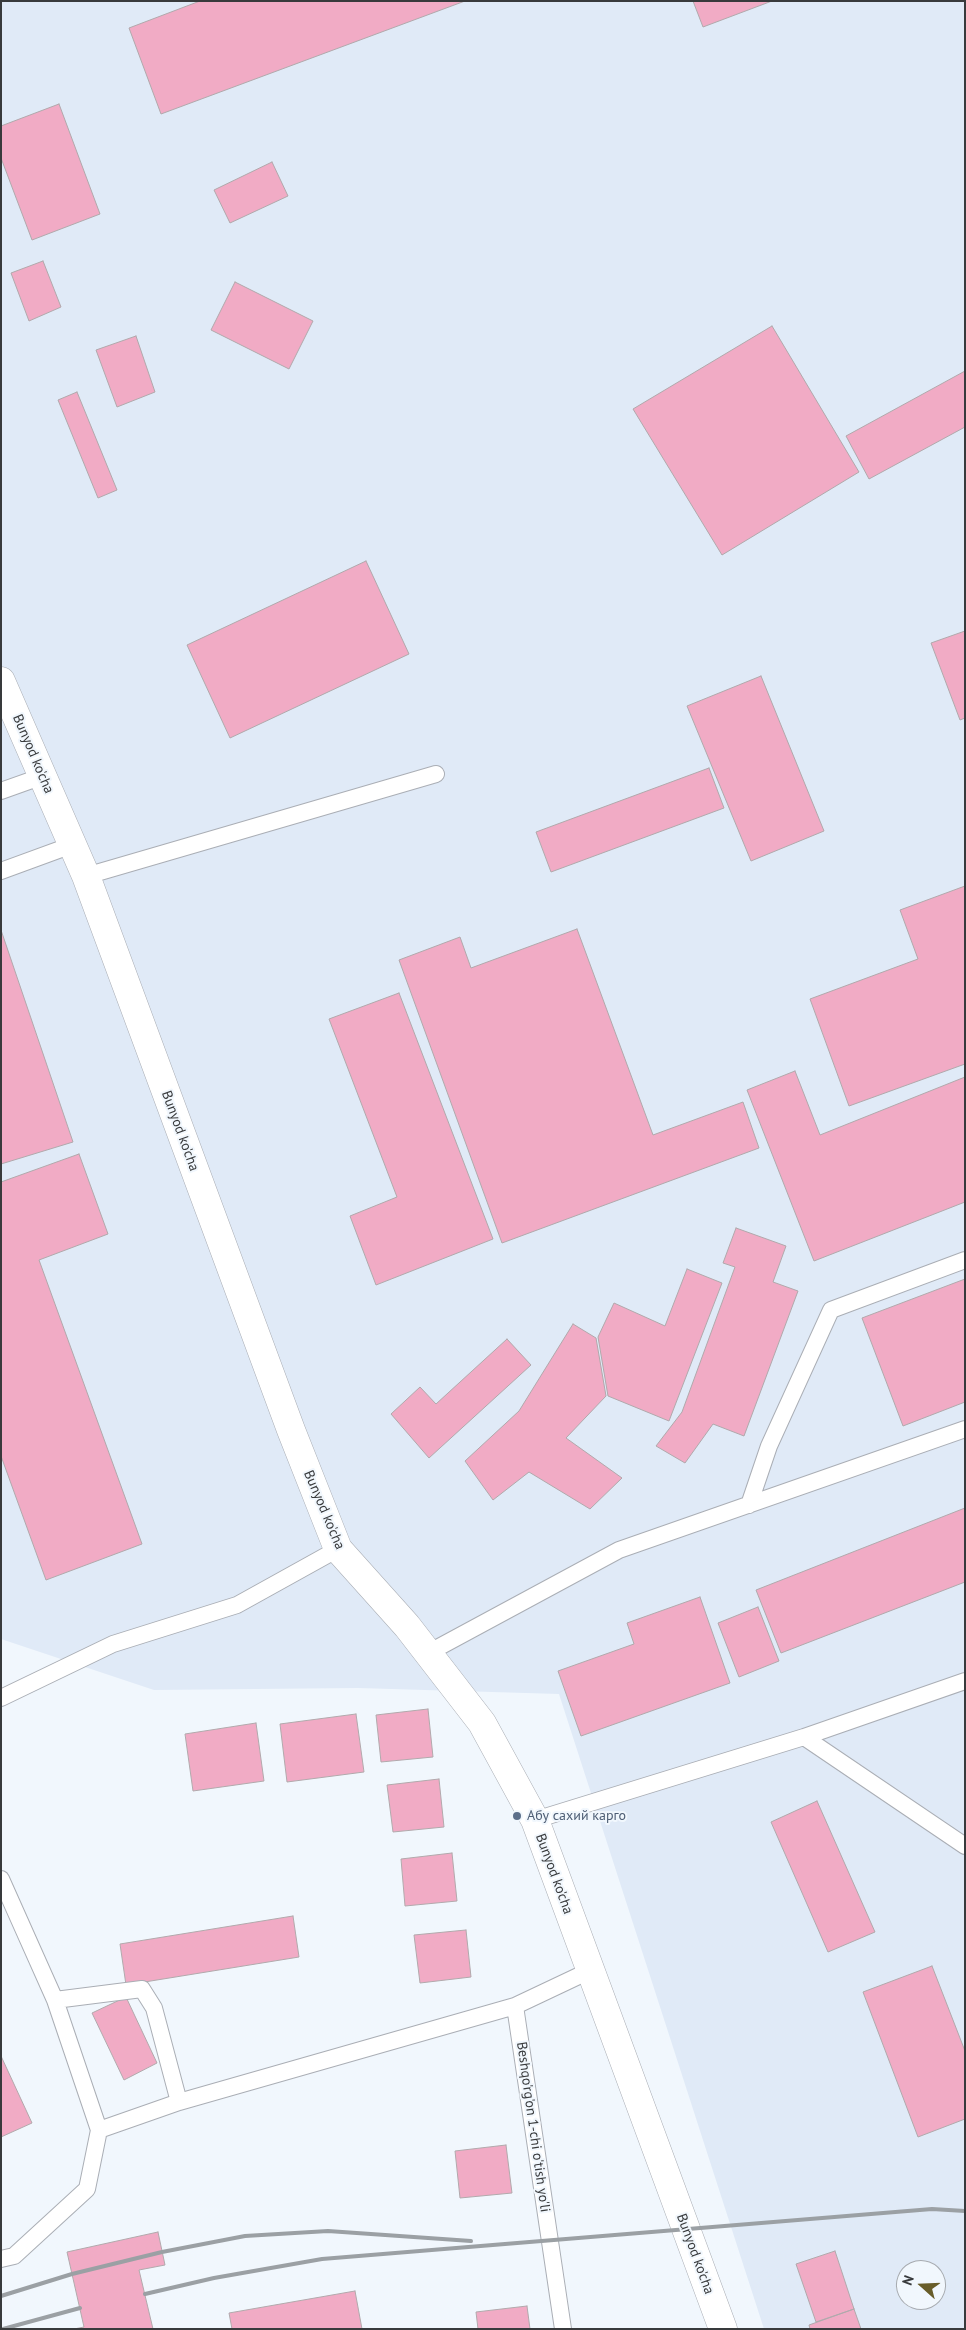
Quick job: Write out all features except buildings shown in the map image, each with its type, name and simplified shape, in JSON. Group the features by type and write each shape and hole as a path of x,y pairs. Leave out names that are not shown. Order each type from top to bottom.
{"street":[{"name":"Bunyod ko'cha","path":"1,681 86,876 288,1420 338,1549 428,1653 482,1723 535,1820 589,1971 723,2329"}],"lane":[{"path":"86,876 436,774"},
{"path":"1,791 43,776"},
{"path":"1,871 72,845"},
{"path":"749,1505 769,1446 831,1310 965,1260"},
{"path":"428,1653 619,1550 965,1429"},
{"path":"1,1698 113,1644 237,1605 338,1549"},
{"path":"535,1820 804,1736 965,1681"},
{"path":"804,1736 965,1846"},
{"path":"1,1879 55,2000 99,2130 87,2189 14,2256 1,2259"},
{"path":"99,2130 179,2102 515,2006 589,1971"},
{"path":"55,2000 142,1989 154,2008 179,2102"},
{"name":"Beshqo'rg'on 1-chi o'tish yo'li","path":"515,2006 563,2329"}],"shaded area":[{"path":"1,1 965,1 965,2329 764,2329 559,1694 358,1688 154,1690 1,1639"}],"railway":[{"path":"145,2294 214,2278 322,2259 932,2209 965,2211"},
{"path":"1,2296 72,2274 162,2252 245,2236 328,2231 471,2241"},
{"path":"3,2329 80,2308"}],"place":[{"name":"Абу сахий карго","path":"517,1816"}]}
